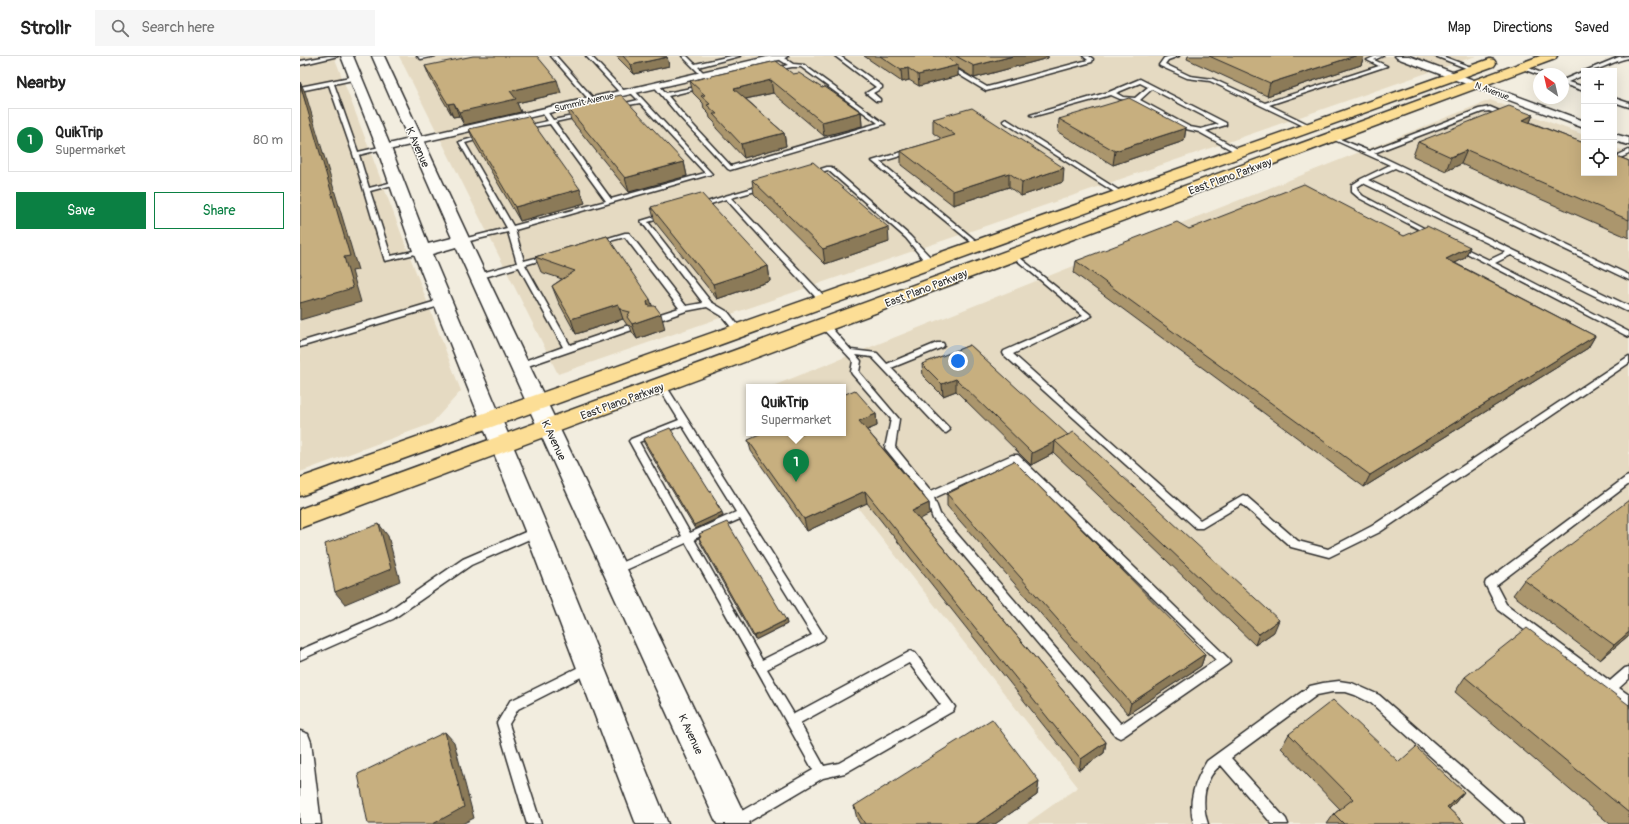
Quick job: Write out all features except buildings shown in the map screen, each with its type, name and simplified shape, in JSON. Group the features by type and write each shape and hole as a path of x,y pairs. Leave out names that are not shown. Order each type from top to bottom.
{"main road":[{"path":"347,56 384,148 422,251 537,531 652,824"},
{"name":"K Avenue","path":"378,56 461,241 733,824"},
{"name":"East Plano Parkway","path":"300,519 1333,138 1551,56"},
{"name":"East Plano Parkway","path":"300,487 1502,59"},
{"path":"1310,127 1333,138"},
{"path":"1121,194 1143,208"},
{"path":"422,251 461,241"},
{"path":"978,245 1014,255"},
{"path":"823,300 825,326"}],"street":[{"name":"Summit Avenue","path":"384,148 781,56"},
{"name":"N Avenue","path":"1400,56 1581,125"},
{"path":"1617,138 1629,142"},
{"path":"300,751 305,818"}],"lane":[{"path":"300,63 308,59 336,56"},
{"path":"419,56 421,58 433,56"},
{"path":"553,56 592,100"},
{"path":"461,241 511,229 709,174 641,101 627,92 588,56"},
{"path":"684,56 703,74"},
{"path":"694,66 738,56"},
{"path":"781,56 792,65"},
{"path":"837,56 880,87 869,94 878,100"},
{"path":"930,56 986,89 1090,61 1091,59 1085,56"},
{"path":"1177,56 1166,59 1162,65 1189,77 1211,80 1310,127"},
{"path":"1265,105 1384,66 1370,60 1381,56"},
{"path":"1436,56 1474,69"},
{"path":"1596,68 1621,58 1629,57"},
{"path":"656,85 680,114 730,168 882,124 802,66 792,65 769,71"},
{"path":"1522,67 1533,71"},
{"path":"1569,79 1581,74"},
{"path":"300,89 355,78"},
{"path":"1033,116 1111,92 1140,81 1224,124 1201,132"},
{"path":"331,83 356,154 388,259 422,251"},
{"path":"1569,84 1581,88"},
{"path":"665,96 710,85"},
{"path":"1136,100 1152,87"},
{"path":"1111,92 1122,98 1136,100 1188,128 1201,132 1239,152"},
{"path":"611,108 641,101"},
{"path":"1617,101 1629,105"},
{"path":"1369,153 1481,110 1490,109 1512,118"},
{"path":"544,111 610,202"},
{"path":"514,130 588,113"},
{"path":"1006,121 1121,194"},
{"path":"492,136 462,142 511,229 521,264 568,348"},
{"path":"1333,138 1369,153 1629,278"},
{"path":"356,154 384,148"},
{"path":"917,149 875,161 978,245"},
{"path":"1618,159 1629,152"},
{"path":"1394,166 1363,180 1354,186 1355,192 1361,197 1629,336"},
{"path":"807,174 829,168 908,237 930,262"},
{"path":"1363,180 1629,309"},
{"path":"367,190 397,183"},
{"path":"690,208 771,185"},
{"path":"727,197 823,300"},
{"path":"674,213 644,221 708,304 724,314 738,330"},
{"path":"589,244 627,234 684,309"},
{"path":"1489,263 1511,252"},
{"path":"1014,255 1088,316 1007,353 1199,525 1243,499 1295,544 1329,553 1376,529 1629,360"},
{"path":"478,277 551,256"},
{"path":"300,345 443,302"},
{"path":"658,318 684,309 708,304"},
{"path":"825,326 857,361 855,372 895,419 890,448 929,496 936,516 1120,732 1224,661 1015,457 929,496"},
{"path":"519,366 629,328"},
{"path":"886,367 940,345"},
{"path":"849,352 874,355 946,430"},
{"path":"662,386 819,637 760,667"},
{"path":"684,421 634,441 760,667 821,772"},
{"path":"1629,479 1490,584 1502,607 1629,702"},
{"path":"615,570 742,514"},
{"path":"300,655 390,616 467,562 537,531"},
{"path":"733,824 821,772 842,769 949,707 911,656 792,722"},
{"path":"534,824 503,723 514,705 591,666"},
{"path":"1611,688 1629,672"},
{"path":"1202,824 1196,804 1201,782 1211,765 1314,690 1331,686 1354,688 1375,699 1516,824"},
{"path":"1222,757 1281,824"}],"shaded area":[{"path":"300,56 334,56 461,391 431,424 300,472"},
{"path":"399,56 1476,56 558,374"},
{"path":"1490,100 1581,134 1581,176 1617,176 1617,148 1629,153 1629,824 1026,824 1078,787 801,436 846,436 846,384 778,384"}],"place":[{"name":"QuikTrip","path":"796,482"}]}
